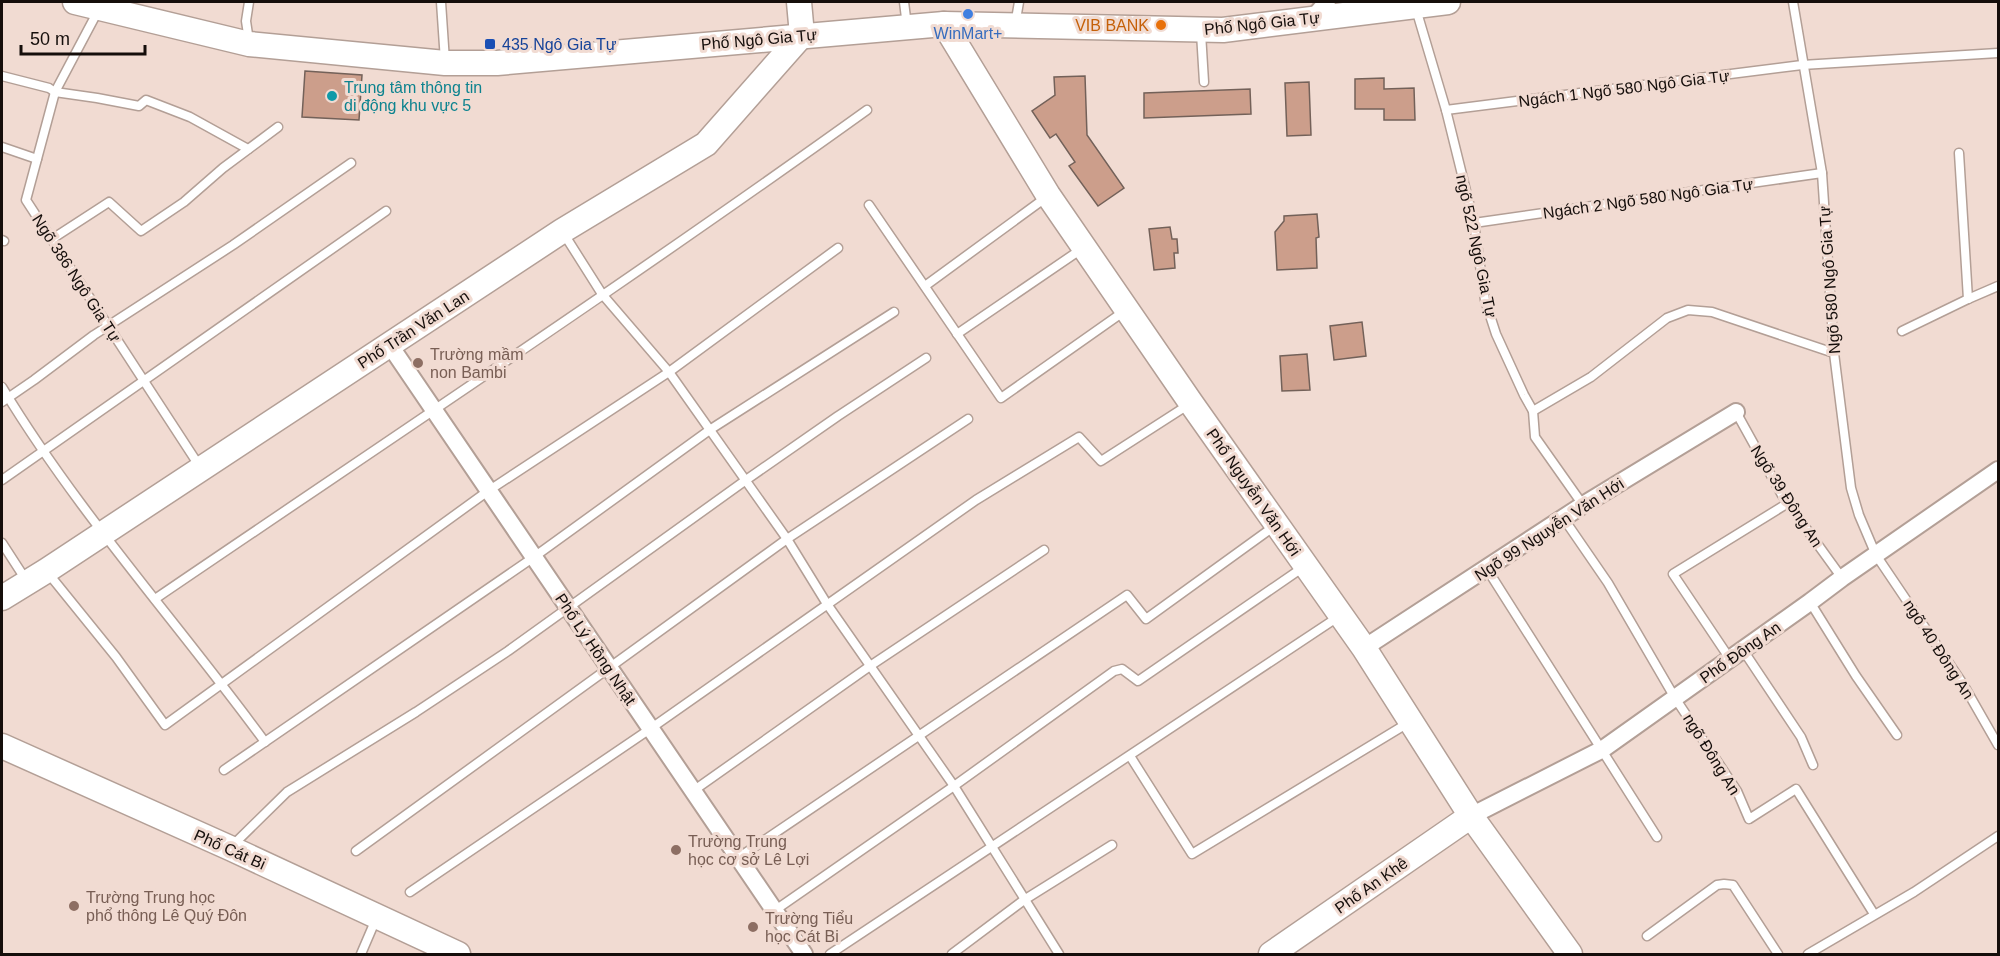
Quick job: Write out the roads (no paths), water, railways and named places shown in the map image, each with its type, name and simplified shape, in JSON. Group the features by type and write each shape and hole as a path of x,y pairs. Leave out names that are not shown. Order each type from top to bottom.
{"street":[{"name":"Phố Ngô Gia Tự","path":"75,2 113,8 249,44 445,63 497,63 944,24 1223,30 1320,10 1415,6 1448,2"},
{"path":"799,2 802,35"},
{"name":"Phố Nguyễn Văn Hới","path":"944,24 1048,195 1364,648 1471,816 1570,954"},
{"name":"Phố Trần Văn Lan","path":"2,598 562,231 706,144 802,35"},
{"name":"Phố Lý Hồng Nhật","path":"389,344 804,954"},
{"name":"Ngõ 99 Nguyễn Văn Hới","path":"1364,648 1583,505 1736,412"},
{"name":"Phố Đông An","path":"1471,816 1603,749 1998,470"},
{"name":"Phố Cát Bi","path":"2,746 230,848 458,954"},
{"name":"Phố An Khê","path":"1271,954 1471,816"}],"lane":[{"path":"249,2 246,21 249,44"},
{"path":"441,2 445,63"},
{"path":"904,2 907,27"},
{"path":"1015,27 1019,2"},
{"name":"Ngõ 580 Ngô Gia Tự","path":"1793,2 1822,172 1834,353 1851,488 1859,515 1876,555"},
{"name":"ngõ 522 Ngô Gia Tự","path":"1415,6 1446,110 1474,223 1485,300 1496,334 1533,411 1535,437 1583,505"},
{"name":"Ngõ 386 Ngô Gia Tự","path":"113,8 55,92 26,200 201,468"},
{"path":"1201,29 1204,82"},
{"name":"Ngách 1 Ngõ 580 Ngô Gia Tự","path":"1446,110 1802,65 1998,53"},
{"path":"2,76 49,88 55,92 139,106 146,99 190,117 248,149"},
{"path":"155,599 867,110"},
{"path":"52,239 109,201 141,231 184,201 222,168 278,127"},
{"path":"2,147 38,159"},
{"path":"1959,153 1968,298"},
{"path":"5,400 108,326 351,163"},
{"name":"Ngách 2 Ngõ 580 Ngô Gia Tự","path":"1474,223 1822,172"},
{"path":"925,286 1048,195"},
{"path":"869,205 1001,398 1127,310"},
{"path":"2,480 386,211"},
{"path":"562,231 602,294 669,372 787,539 827,604 918,738 954,786 1059,954"},
{"path":"2,543 116,657 165,725 488,491 669,372 838,248"},
{"path":"957,334 1084,248"},
{"path":"1902,331 1968,298 1998,286"},
{"path":"1533,411 1591,376 1667,318 1688,310 1713,312 1834,353"},
{"path":"224,770 534,557 711,429 894,312"},
{"path":"230,848 287,792 416,712 568,609 746,480 926,358"},
{"path":"2,387 5,400 103,533 222,683 265,742"},
{"path":"410,891 650,729 976,500 1079,438 1101,461 1191,403"},
{"name":"Ngõ 39 Đông An","path":"1736,412 1788,502 1842,578"},
{"path":"356,851 787,539 968,419"},
{"path":"1788,502 1673,574 1801,737 1813,765"},
{"name":"ngõ Đông An","path":"1564,519 1608,583 1676,698 1737,791 1749,819 1796,789 1874,914"},
{"path":"738,858 1127,596 1146,619 1277,524"},
{"path":"693,791 870,666 1044,550"},
{"name":"ngõ 40 Đông An","path":"1876,555 1963,684 1998,745"},
{"path":"774,911 1114,671 1122,669 1138,681 1306,565"},
{"path":"1487,569 1657,837"},
{"path":"1810,602 1856,676 1897,735"},
{"path":"830,954 1341,615"},
{"path":"1130,756 1192,854 1411,722"},
{"path":"1808,954 1914,892 1998,836"},
{"path":"952,954 1024,900 1112,845"},
{"path":"1647,936 1717,885 1734,885 1778,954"},
{"path":"361,954 378,916"}],"place":[{"name":"WinMart+","path":"968,14"},
{"name":"VIB BANK","path":"1161,25"},
{"name":"435 Ngô Gia Tự","path":"490,44"},
{"name":"Trung tâm thông tin di động khu vực 5","path":"332,96"},
{"name":"Trường mầm non Bambi","path":"418,363"},
{"name":"Trường Trung học cơ sở Lê Lợi","path":"676,850"},
{"name":"Trường Trung học phổ thông Lê Quý Đôn","path":"74,906"},
{"name":"Trường Tiểu học Cát Bi","path":"753,927"}]}
